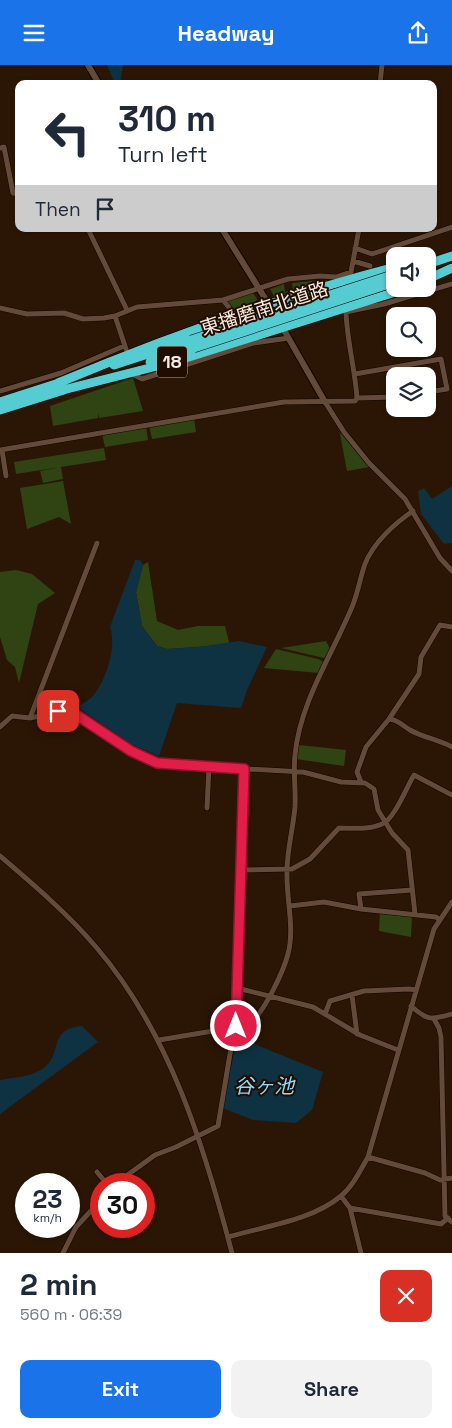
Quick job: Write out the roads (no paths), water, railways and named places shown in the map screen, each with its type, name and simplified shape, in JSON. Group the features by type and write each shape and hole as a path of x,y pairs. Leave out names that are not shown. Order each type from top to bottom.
{"highway":[{"path":"436,258 452,255"},
{"path":"436,261 452,255"},
{"path":"436,270 452,266"},
{"path":"436,275 452,266"},
{"name":"18","path":"58,387 168,338 237,316 270,303 386,270"},
{"name":"東播磨南北道路","path":"192,344 386,277"},
{"name":"東播磨南北道路","path":"0,402 58,387 386,285"},
{"name":"18","path":"58,387 173,362 386,295"},
{"name":"東播磨南北道路","path":"0,410 58,387"}],"street":[{"path":"88,65 97,80"},
{"path":"380,80 382,65"},
{"path":"0,148 4,147 13,193 15,193"},
{"path":"355,248 372,254 452,227"},
{"path":"90,232 127,311"},
{"path":"225,232 270,303 283,329 344,432 362,455 405,499 440,558 452,571"},
{"path":"0,308 27,313 64,313 83,319 116,316 137,307 224,300 288,279 320,276 336,277 348,274 353,267 359,232"},
{"path":"100,253 106,250"},
{"path":"353,261 370,266"},
{"path":"357,398 356,375 347,335 346,312 384,304 452,284"},
{"path":"224,300 237,316"},
{"path":"0,391 61,373 125,347 116,316"},
{"path":"134,375 142,379 252,343 289,337"},
{"path":"398,367 441,359 447,389 436,391"},
{"path":"356,375 386,369"},
{"path":"6,476 1,450 284,403 355,401 357,398 386,397"},
{"path":"237,1032 252,1021 269,995 289,950 290,906 286,871 295,809 295,753 314,686 352,609 366,562 372,550 389,531 413,511"},
{"path":"30,718 96,543"},
{"path":"361,782 357,772 362,754 389,719 419,674 421,657 440,625 452,627"},
{"path":"0,727 12,716 30,718 69,710 131,751 157,763 303,772 341,782 361,782 372,786 378,811 400,843 408,851 415,914"},
{"path":"389,719 394,719 416,734 434,738 452,747"},
{"path":"207,808 209,767"},
{"path":"130,1173 155,1155 176,1147 218,1126 232,1042 237,1032 244,769"},
{"path":"240,870 286,871 310,859 340,829 368,828 386,823 414,775 452,795"},
{"path":"0,856 61,910 98,949 129,990 159,1040 197,1135 232,1253"},
{"path":"361,909 359,894 412,890"},
{"path":"228,1237 311,1213 341,1196 359,1175 368,1157 434,929 452,902"},
{"path":"290,906 324,903 436,917 440,920"},
{"path":"237,988 313,1007 357,1034 398,1050"},
{"path":"325,1014 330,1001 364,991 416,990"},
{"path":"352,995 357,1034"},
{"path":"411,1006 424,1018 434,1019 452,1014"},
{"path":"350,1208 441,1224 450,1220 445,1216 445,1147 441,1037 434,1019"},
{"path":"159,1040 225,1029 237,1032"},
{"path":"445,1147 452,1146"},
{"path":"368,1157 424,1173 440,1180 452,1178"},
{"path":"341,1196 350,1208 361,1253"},
{"path":"62,1253 76,1227 90,1212"}],"water":[{"path":"107,65 123,65 121,80 113,80"},
{"path":"452,486 452,543 444,544 421,514 418,491 424,488 432,499"},
{"path":"135,560 140,560 143,565 136,592 142,626 157,646 167,649 239,641 267,647 247,690 241,708 177,703 159,756 131,744 77,707 93,696 106,672 112,644 110,627"},
{"path":"82,1026 98,1042 0,1114 0,1080 38,1072 52,1058 61,1035 72,1028"},
{"name":"谷ヶ池","path":"237,1037 323,1072 312,1110 296,1123 253,1120 223,1108"}]}
